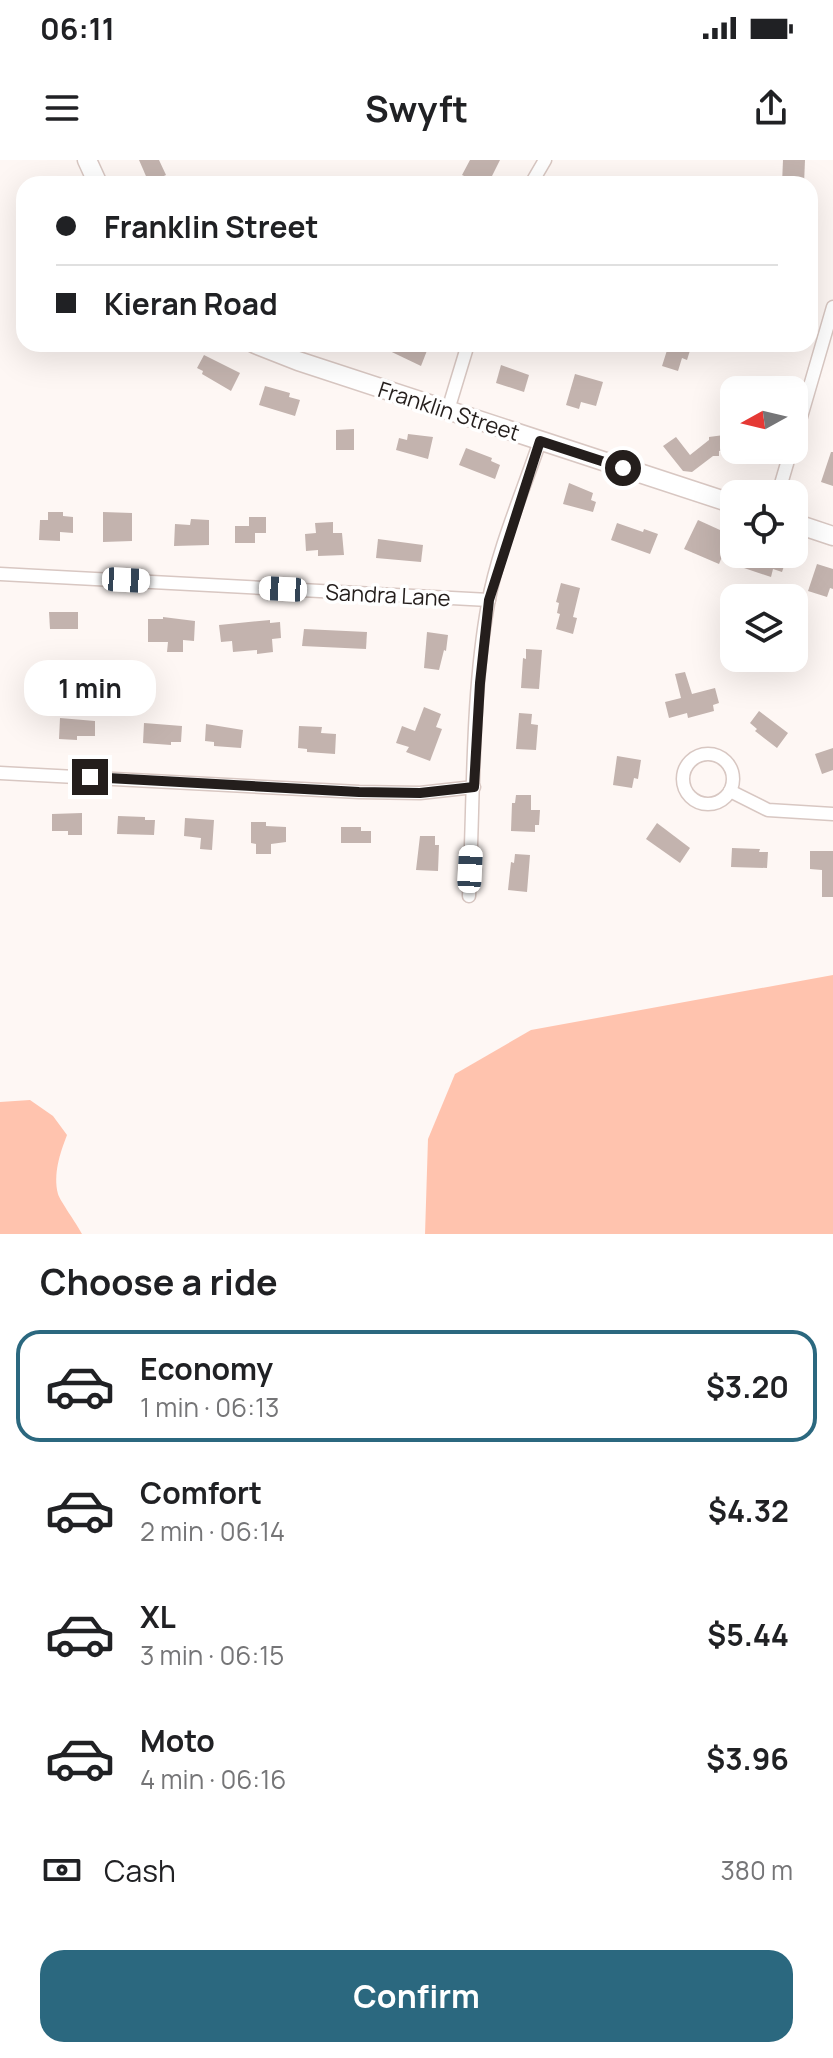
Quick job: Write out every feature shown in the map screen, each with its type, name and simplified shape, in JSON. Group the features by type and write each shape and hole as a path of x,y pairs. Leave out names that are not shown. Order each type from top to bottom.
{"main road":[{"name":"Franklin Street","path":"275,352 720,499"},
{"path":"808,528 833,536"}],"street":[{"path":"808,393 833,307"},
{"path":"448,410 466,352"},
{"path":"469,896 482,657 489,600 540,441"},
{"name":"Sandra Lane","path":"0,574 489,600"},
{"path":"705,754 715,754 723,759 733,776 730,791 715,803 705,805 691,799 682,782 688,763 705,754"},
{"path":"0,773 359,792 420,793 474,787"},
{"path":"730,791 768,810 833,814"}],"shaded area":[{"path":"833,975 833,1234 425,1234 428,1139 455,1074 531,1030"},
{"path":"30,1100 53,1116 67,1135 58,1164 57,1186 59,1197 82,1234 0,1234 0,1102"}],"building":[{"path":"139,160 159,160 166,175 146,176"},
{"path":"470,160 500,160 492,176 462,175"},
{"path":"783,160 805,160 804,176 782,176"},
{"path":"392,352 426,352 421,366"},
{"path":"666,352 690,352 687,360 682,358 678,371 662,366"},
{"path":"204,355 240,373 231,391 197,368"},
{"path":"501,365 529,375 524,392 496,383"},
{"path":"575,374 603,382 596,406 581,402 579,409 566,405"},
{"path":"265,386 290,393 289,397 300,400 295,416 259,405"},
{"path":"354,429 354,450 336,450 336,430"},
{"path":"408,434 433,437 428,459 396,450 399,438 407,440"},
{"path":"720,436 719,456 713,456 692,472 683,471 663,446 676,437 690,455 709,437"},
{"path":"466,448 492,458 491,461 500,465 495,479 459,465"},
{"path":"833,452 833,486 821,482"},
{"path":"569,483 593,493 591,500 596,502 593,512 563,504"},
{"path":"48,512 63,512 63,516 73,517 73,533 60,532 60,541 39,540 40,520 48,520"},
{"path":"103,512 132,513 132,541 103,542"},
{"path":"249,517 266,517 266,533 255,533 255,543 235,543 235,526 249,526"},
{"path":"191,519 209,520 209,545 174,546 175,524 190,525"},
{"path":"698,520 720,530 719,564 684,549"},
{"path":"333,522 333,533 342,533 344,555 318,556 318,550 306,551 305,534 316,533 315,523"},
{"path":"617,523 658,534 650,554 611,540"},
{"path":"378,539 423,545 421,562 376,558"},
{"path":"817,564 833,569 833,589 830,588 827,597 808,591"},
{"path":"744,568 783,568 782,572 773,569 771,577"},
{"path":"561,583 580,588 573,617 577,618 573,634 556,629 560,614 557,613 559,603 556,602"},
{"path":"49,612 78,612 78,629 50,629"},
{"path":"163,617 195,621 194,641 183,640 183,652 167,652 168,642 148,642 148,619"},
{"path":"270,620 270,623 280,622 281,638 272,639 273,652 233,652 232,641 221,642 219,625"},
{"path":"304,629 367,632 366,649 302,646"},
{"path":"427,632 448,635 439,670 424,668"},
{"path":"526,649 542,650 539,689 521,688"},
{"path":"685,672 692,694 715,688 719,703 713,705 714,711 688,718 687,713 669,718 665,702 681,698 675,674"},
{"path":"424,707 441,714 436,727 442,729 430,761 406,752 409,747 396,743 402,726 415,731"},
{"path":"759,711 788,733 777,748 755,731 757,729 750,723"},
{"path":"519,713 532,714 531,724 538,725 536,750 516,749"},
{"path":"60,718 95,721 95,736 77,736 77,740 59,739"},
{"path":"144,723 182,726 181,742 171,742 171,745 143,743"},
{"path":"206,724 243,730 241,748 214,746 214,742 205,741"},
{"path":"299,726 322,727 321,733 336,734 335,754 307,752 307,749 298,748"},
{"path":"833,748 833,770 822,774 815,754"},
{"path":"617,756 641,760 638,779 634,778 632,788 613,785"},
{"path":"516,795 531,795 531,810 540,810 535,832 511,831 512,803 515,803"},
{"path":"82,813 82,835 52,831 52,814"},
{"path":"118,816 155,820 154,835 117,834"},
{"path":"185,818 214,820 212,850 200,849 201,838 184,836"},
{"path":"251,822 286,827 286,842 271,844 271,854 256,854 256,844 251,843"},
{"path":"657,823 690,848 680,863 646,839"},
{"path":"341,827 361,827 361,831 371,831 371,843 341,843"},
{"path":"420,836 435,836 435,845 439,845 438,871 416,870"},
{"path":"732,848 768,852 767,868 731,867"},
{"path":"810,851 833,851 833,897 822,897 822,870 810,869"},
{"path":"515,854 530,855 527,892 508,890"}],"route":[{"path":"90,777 359,792 420,793 474,787 483,644 489,600 540,441 623,468"}]}
